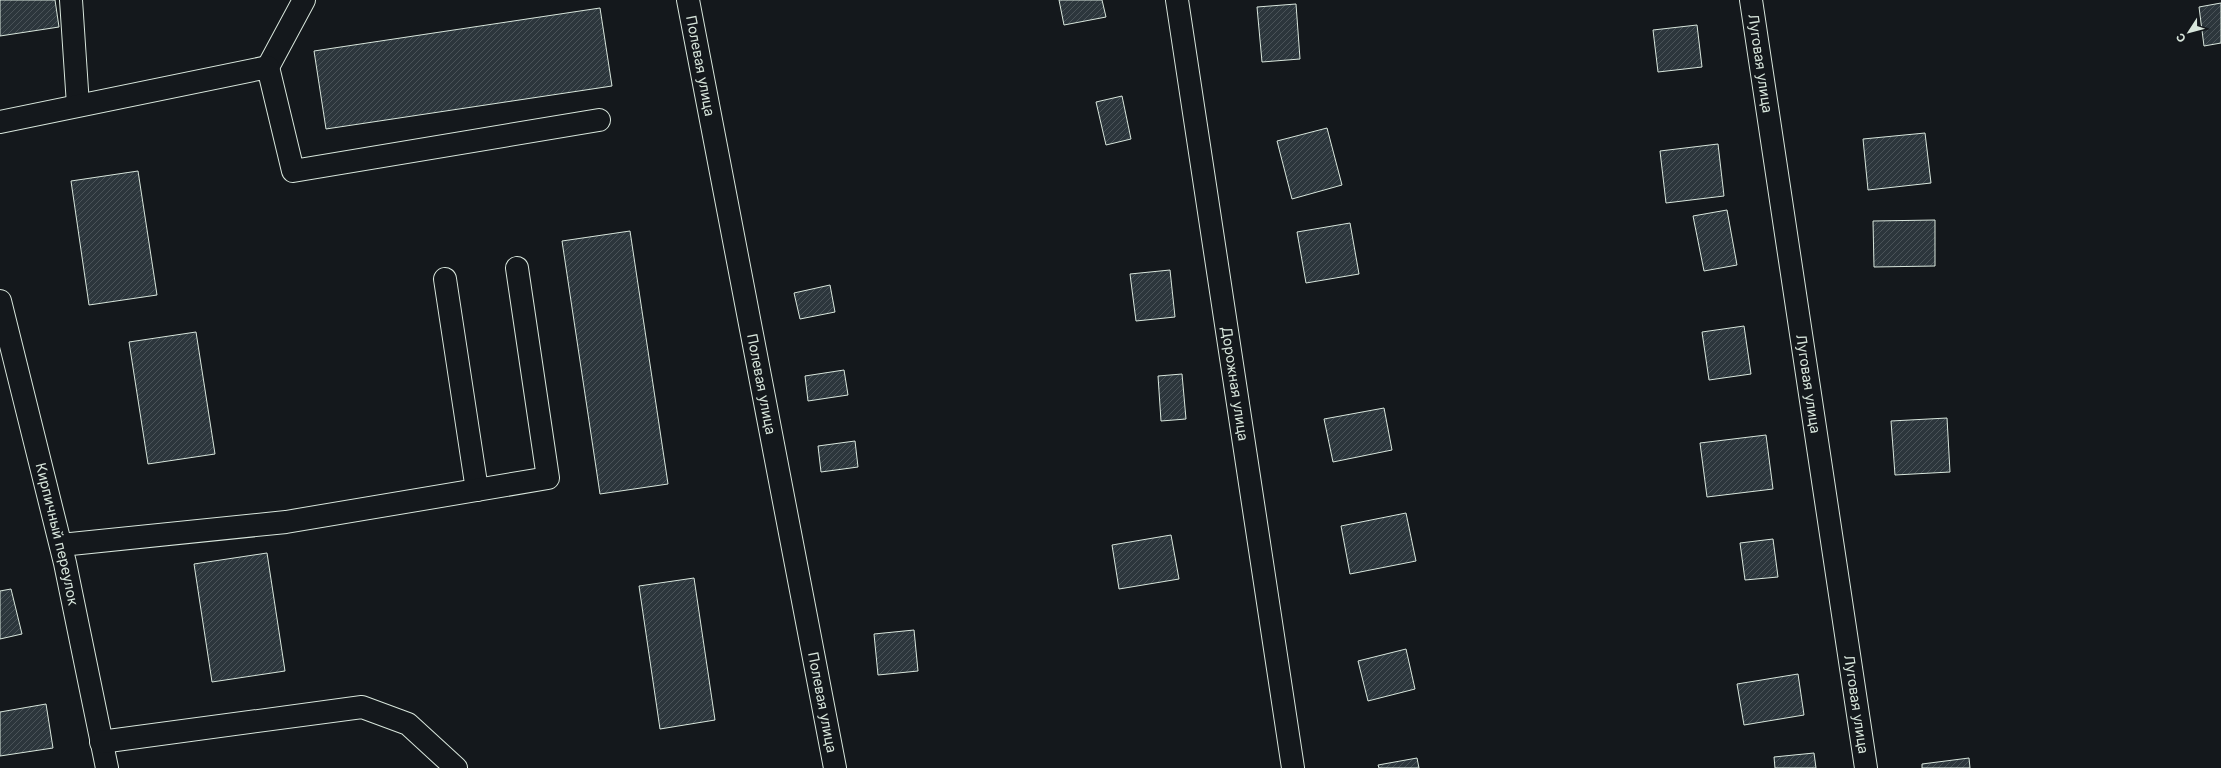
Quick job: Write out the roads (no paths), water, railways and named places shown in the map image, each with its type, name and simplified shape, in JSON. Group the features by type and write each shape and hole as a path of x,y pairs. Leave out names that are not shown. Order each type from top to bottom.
{"street":[{"path":"71,0 78,105"},
{"path":"304,0 268,67 293,171 599,120"},
{"name":"Полевая улица","path":"688,0 835,768"},
{"name":"Дорожная улица","path":"1177,0 1293,768"},
{"name":"Луговая улица","path":"1751,0 1866,768"},
{"path":"0,122 268,67"},
{"path":"61,545 286,522 548,478 517,268"},
{"path":"445,279 477,490"},
{"name":"Кирпичный переулок","path":"0,301 61,545 106,768"},
{"path":"101,742 362,707 408,724 456,768"}]}
